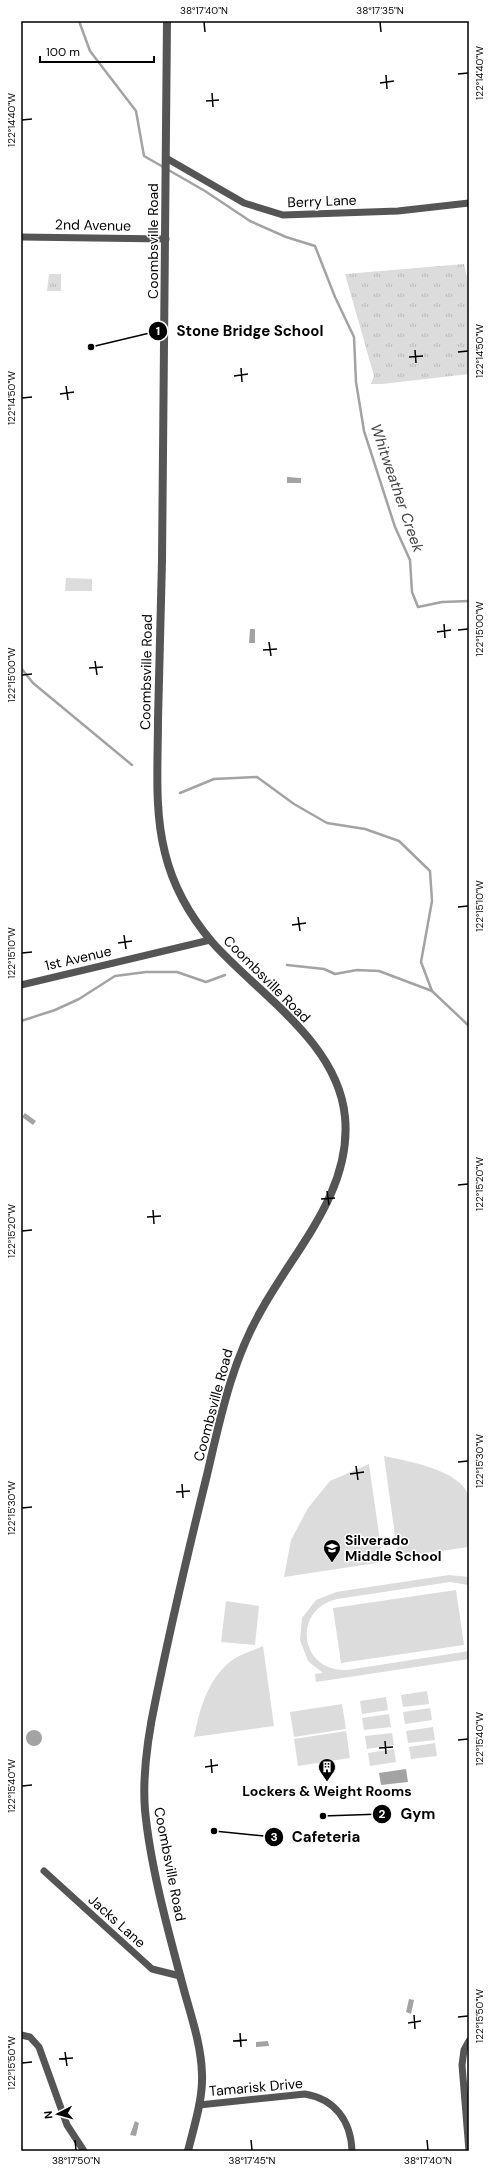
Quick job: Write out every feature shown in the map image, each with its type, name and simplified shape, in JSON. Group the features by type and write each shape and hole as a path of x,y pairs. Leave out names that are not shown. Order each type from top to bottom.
{"street":[{"name":"Coombsville Road","path":"167,21 166,239 157,771 161,835 172,877 181,898 210,940 290,1017 323,1057 342,1098 346,1139 342,1170 332,1194 259,1313 244,1341 231,1377 156,1696 146,1766 145,1811 154,1865 180,1976 200,2052 202,2085 199,2105 188,2151"},
{"name":"Berry Lane","path":"166,158 244,203 283,215 398,211 469,203"},
{"name":"2nd Avenue","path":"21,237 166,239"},
{"name":"1st Avenue","path":"21,985 210,940"},
{"name":"Jacks Lane","path":"44,1871 152,1969 180,1976"},
{"path":"21,2035 30,2037 38,2048 67,2125 84,2151"},
{"path":"469,2041 464,2050 462,2065 469,2151"},
{"name":"Tamarisk Drive","path":"199,2105 305,2094 315,2096 333,2105 342,2114 351,2138 352,2151"}],"green space":[{"path":"464,264 469,285 469,374 371,384 374,376 345,274"},
{"path":"49,274 61,274 61,291 47,291"},
{"path":"66,578 92,579 92,591 65,591"},
{"path":"384,1456 419,1464 445,1473 456,1480 464,1488 470,1502 469,1547 398,1557"},
{"path":"369,1464 383,1562 284,1577 291,1540 308,1508 330,1481"},
{"path":"449,1575 469,1577 469,1585 450,1582 337,1599 322,1605 313,1615 308,1627 307,1639 311,1651 319,1661 331,1668 347,1670 469,1651 469,1659 316,1682 315,1674 323,1673 308,1661 300,1640 302,1618 316,1600 336,1592"},
{"path":"456,1590 464,1645 341,1663 333,1608"},
{"path":"226,1601 259,1606 255,1645 221,1642"},
{"path":"263,1646 274,1726 194,1737 199,1714 207,1692 219,1672 237,1657"},
{"path":"427,1691 429,1704 403,1707 401,1695"},
{"path":"386,1697 388,1710 362,1714 360,1701"},
{"path":"342,1704 346,1729 294,1737 290,1712"},
{"path":"430,1708 432,1720 405,1724 403,1712"},
{"path":"389,1714 391,1727 364,1730 362,1718"},
{"path":"433,1727 435,1740 408,1743 406,1731"},
{"path":"346,1731 350,1758 298,1766 294,1739"},
{"path":"392,1733 394,1745 367,1749 365,1736"},
{"path":"435,1743 437,1756 411,1759 409,1747"},
{"path":"394,1749 396,1762 370,1766 368,1753"}],"shaded area":[{"path":"287,477 301,478 301,483 287,483"},
{"path":"250,629 255,629 255,643 249,643"},
{"path":"25,1113 36,1121 33,1125 22,1117"},
{"path":"31,1730 37,1730 42,1735 40,1744 37,1746 31,1746 26,1741 26,1735"},
{"path":"406,1769 408,1782 381,1785 379,1773"},
{"path":"409,1999 414,2000 411,2014 406,2012"},
{"path":"268,2041 269,2046 256,2047 256,2042"},
{"path":"135,2121 139,2123 136,2136 130,2135"}],"waterway":[{"name":"Whitweather Creek","path":"79,21 90,51 136,111 144,156 205,191 250,221 286,237 315,246 335,297 354,337 356,382 364,431 395,527 410,560 412,592 418,607 442,602 469,601"},
{"path":"21,668 33,683 132,765"},
{"path":"180,793 214,779 257,777 294,804 327,823 365,829 399,841 430,871 432,901 421,962 432,991 469,1026"},
{"path":"287,965 324,969 335,974 357,970 379,971 432,991"},
{"path":"21,1021 55,1010 79,999 115,976 146,972 177,972 206,982 225,975"}],"place":[{"name":"Stone Bridge School","path":"91,347"},
{"name":"Silverado Middle School","path":"332,1563"},
{"name":"Lockers & Weight Rooms","path":"327,1782"},
{"name":"Gym","path":"323,1816"},
{"name":"Cafeteria","path":"214,1831"}]}
